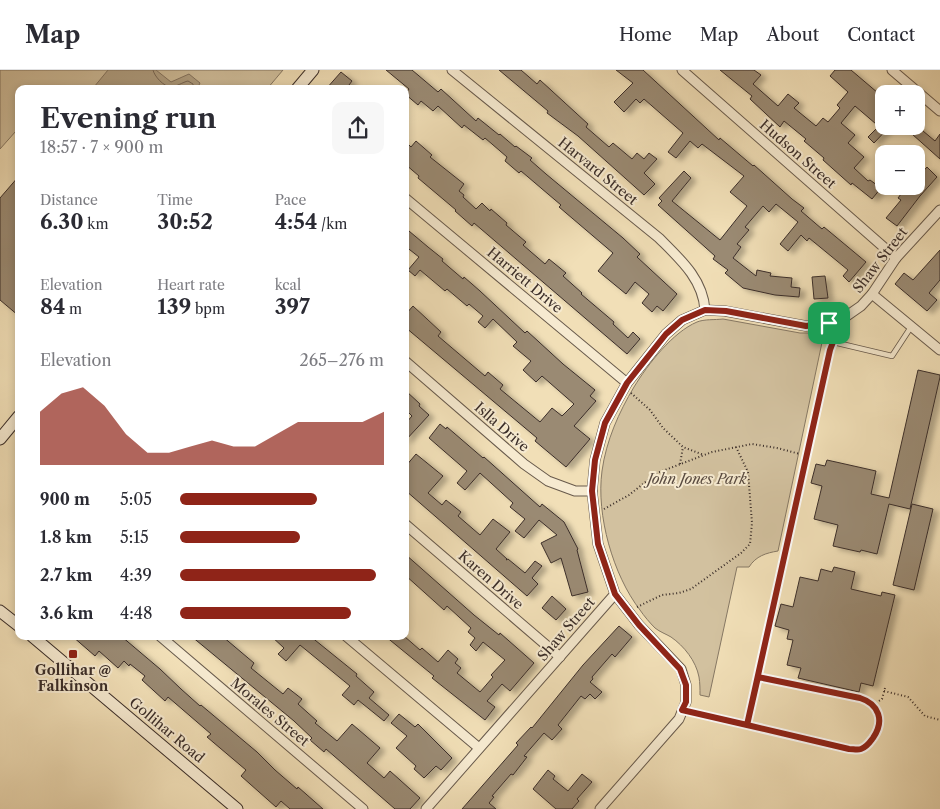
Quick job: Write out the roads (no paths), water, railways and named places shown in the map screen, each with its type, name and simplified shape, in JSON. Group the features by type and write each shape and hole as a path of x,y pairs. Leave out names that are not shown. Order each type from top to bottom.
{"main road":[{"path":"300,85 313,70"},
{"path":"0,439 15,421"},
{"path":"0,611 15,623"},
{"name":"Gollihar Road","path":"40,640 237,809"}],"street":[{"name":"Harvard Street","path":"452,70 658,238 689,268 704,298 705,310"},
{"name":"Hudson Street","path":"682,70 896,258"},
{"path":"892,70 940,111"},
{"name":"Harriett Drive","path":"409,201 625,387"},
{"name":"Shaw Street","path":"426,809 615,594 598,544 592,491 595,460 605,423 625,387 666,334 682,320 705,310 726,311 806,326 838,322 861,306 872,294 896,258 940,210"},
{"path":"872,294 940,350"},
{"name":"Islla Drive","path":"409,364 524,464 548,481 575,491 592,491"},
{"name":"Karen Drive","path":"409,527 560,657"},
{"path":"600,809 679,719 686,702 686,685 680,669 639,625 615,594"},
{"name":"Morales Street","path":"165,640 363,809"},
{"path":"351,640 479,748"}],"lane":[{"path":"747,725 833,342 829,323"},
{"path":"833,342 892,356 911,327"},
{"path":"682,710 849,749 861,749 867,745 875,734 880,722 878,712 870,701 758,677"}],"water":[{"path":"108,70 156,70 171,82 189,74 200,83 199,85 96,85"}],"place":[{"name":"Gollihar @ Falkinson","path":"73,654"}],"park label":[{"name":"John Jones Park","path":"697,479"}]}
